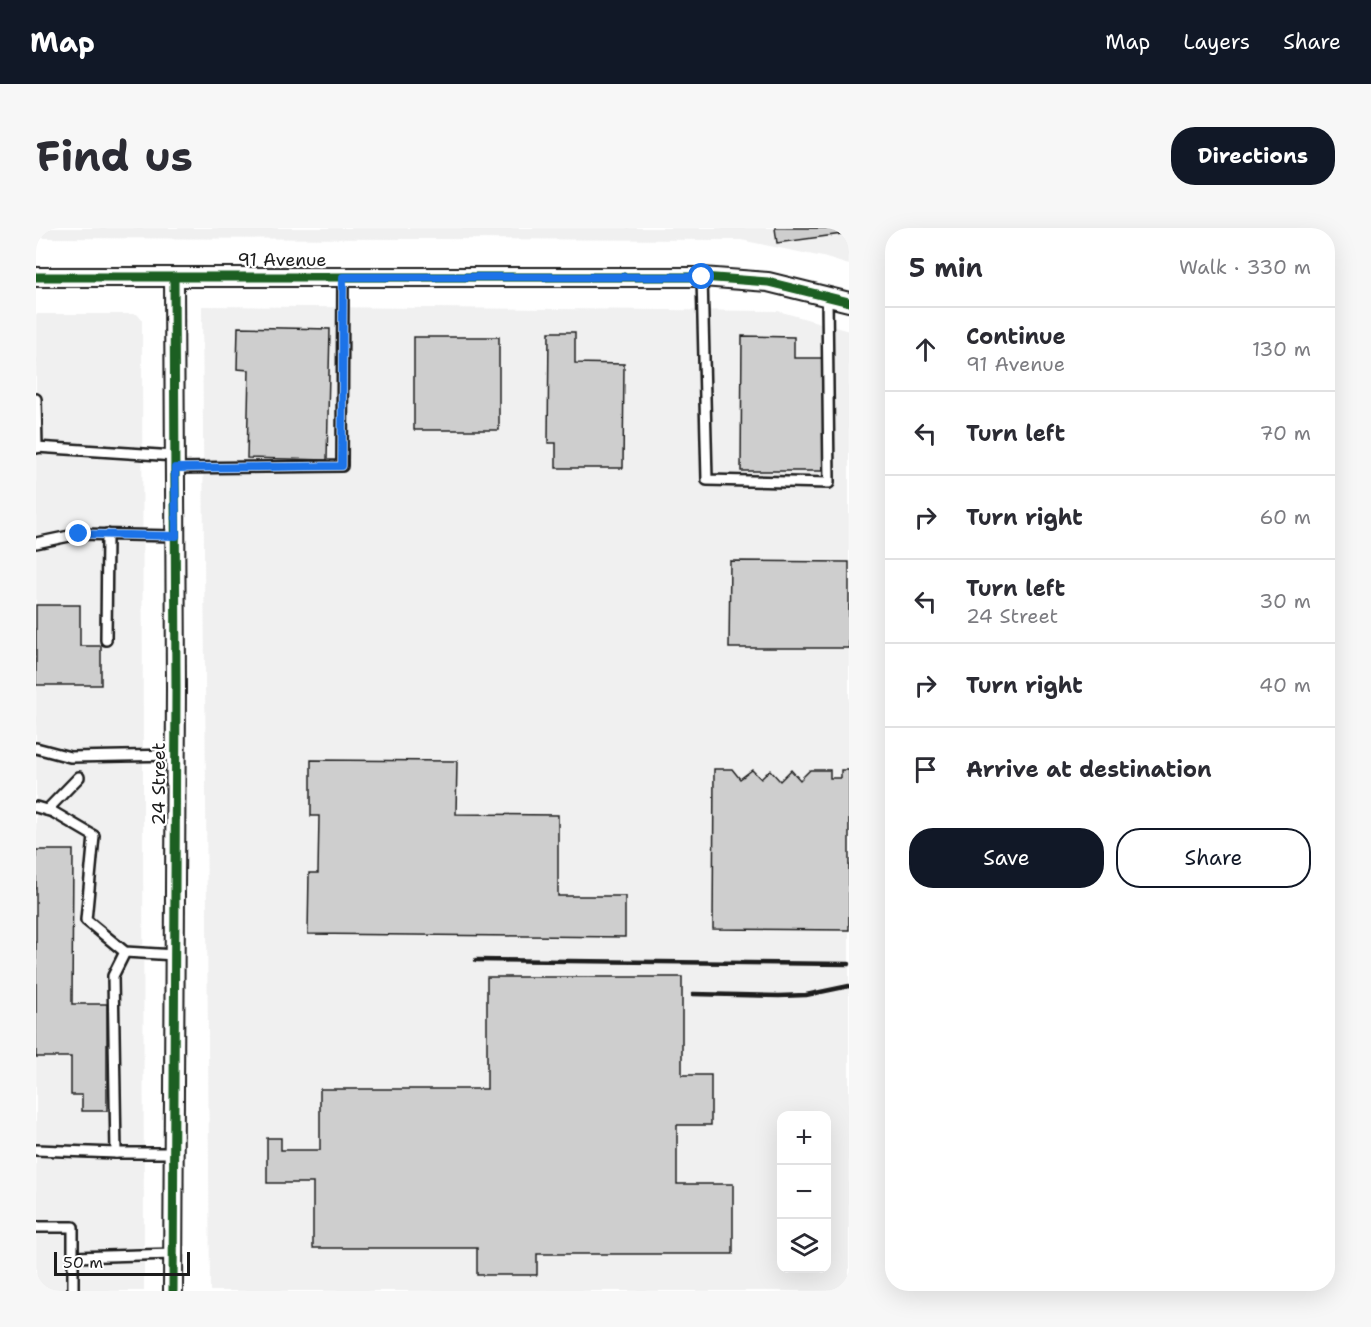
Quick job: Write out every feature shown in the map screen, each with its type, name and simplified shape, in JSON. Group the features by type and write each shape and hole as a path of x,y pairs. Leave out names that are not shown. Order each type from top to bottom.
{"street":[{"name":"91 Avenue","path":"36,277 702,277 768,282 849,302"},
{"name":"24 Street","path":"173,1291 176,755 174,277"}],"lane":[{"path":"36,399 37,447 175,462 342,466 343,277"},
{"path":"702,277 707,480 829,483 827,296"},
{"path":"36,543 79,534 176,536"},
{"path":"106,534 106,640"},
{"path":"36,748 70,757 176,755"},
{"path":"47,810 79,777"},
{"path":"36,807 47,810 94,836 86,920 125,952 175,954"},
{"path":"116,1153 113,976 125,952"},
{"path":"36,1150 174,1153"},
{"path":"36,1227 73,1227 73,1291"},
{"path":"74,1257 173,1254"}],"shaded area":[{"path":"36,228 849,228 849,265 823,257 741,240 36,238"},
{"path":"202,306 778,311 849,331 849,1291 210,1291"},
{"path":"36,314 137,314 142,320 144,1291 36,1291"}],"building":[{"path":"775,228 849,228 849,233 777,243"},
{"path":"238,327 330,329 327,460 247,458 249,370 237,369"},
{"path":"549,332 575,332 575,363 624,364 623,468 556,468 556,443 548,443"},
{"path":"742,336 794,337 794,358 824,358 824,471 741,471"},
{"path":"414,337 499,337 499,430 414,430"},
{"path":"730,561 849,562 849,648 729,648"},
{"path":"36,605 80,605 80,646 101,646 101,685 36,685"},
{"path":"311,760 457,761 456,814 558,815 558,896 625,896 625,937 308,934 309,873 318,873 319,816 311,816"},
{"path":"714,769 732,769 740,779 752,770 761,779 770,770 780,781 791,770 800,780 810,770 830,770 830,778 841,778 841,770 849,770 849,930 713,929"},
{"path":"36,850 73,850 72,1004 107,1004 107,1111 82,1111 82,1095 71,1095 71,1057 36,1057"},
{"path":"487,977 682,977 682,1075 711,1075 711,1125 677,1125 677,1184 733,1184 733,1254 537,1254 537,1275 477,1275 477,1248 313,1248 313,1183 267,1183 267,1138 281,1138 281,1150 320,1150 320,1089 487,1089"}],"railway":[{"path":"476,960 849,964"},
{"path":"693,994 806,995 849,986"}],"cycle path":[{"path":"36,277 702,277 768,282 849,302"},
{"path":"173,1291 176,688 174,277"}],"route":[{"path":"79,534 176,536 175,468 342,466 343,277 702,277"}]}
